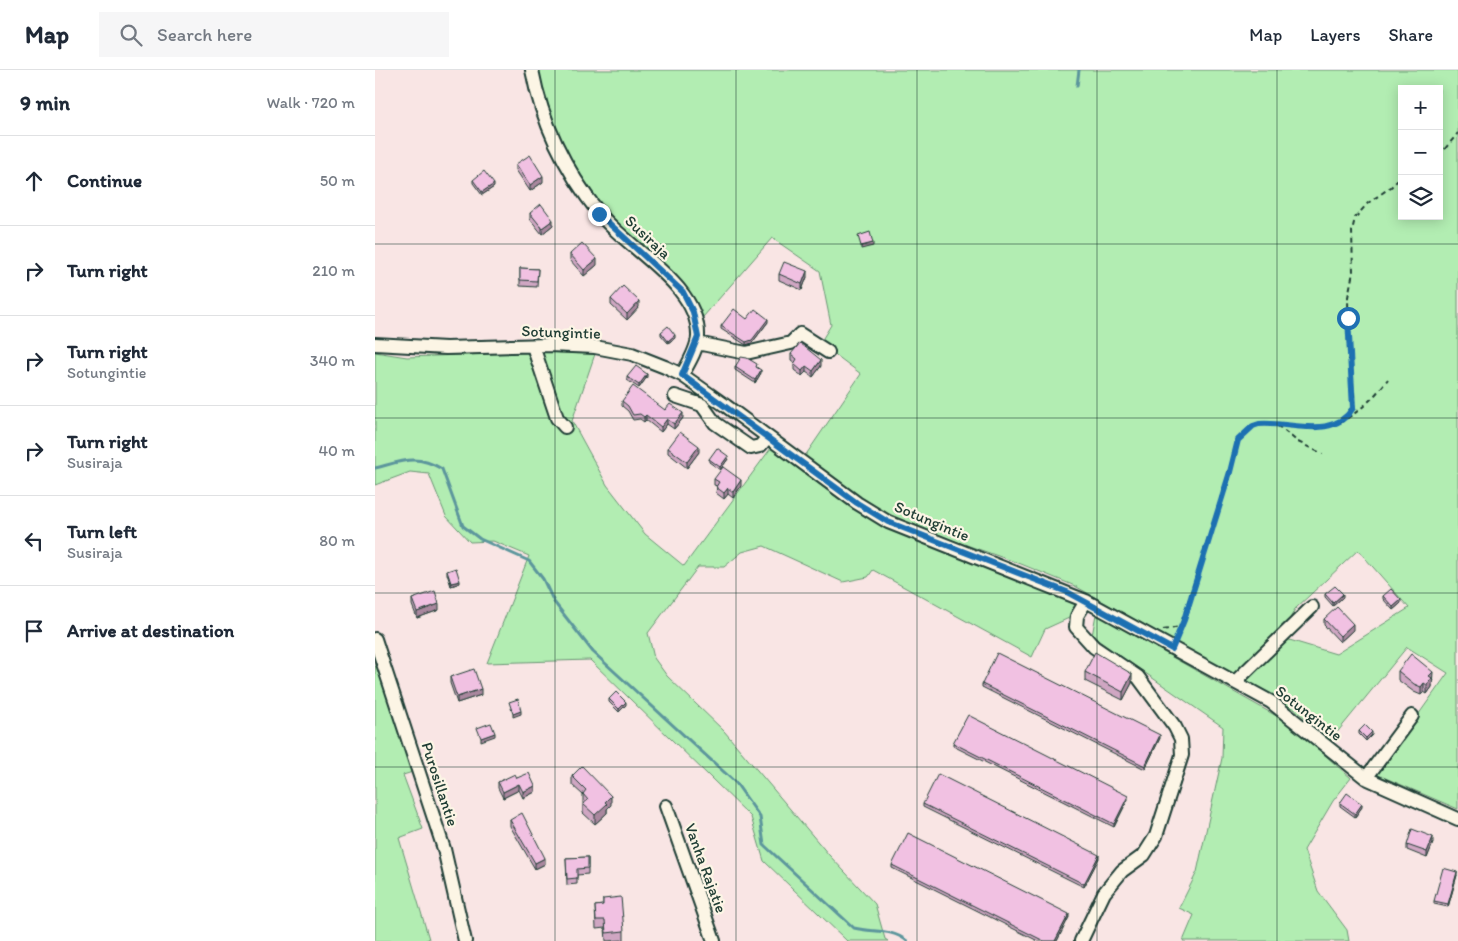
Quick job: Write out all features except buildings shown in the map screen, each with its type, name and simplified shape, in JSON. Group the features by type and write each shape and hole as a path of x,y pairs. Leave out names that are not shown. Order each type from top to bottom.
{"street":[{"name":"Susiraja","path":"532,70 548,130 566,164 599,214 683,292 693,312 697,342"},
{"path":"682,375 697,342 746,353 791,343 800,334 828,352"},
{"name":"Sotungintie","path":"375,344 445,348 595,347 632,354 682,375 857,503 888,522 1086,601 1271,702 1366,778 1458,820"},
{"path":"533,346 557,418 565,426"},
{"path":"675,396 702,406 715,423 751,448 760,446 768,437"},
{"path":"1081,941 1104,893 1122,871 1144,855 1156,836 1182,755 1181,739 1175,727 1138,677 1094,647 1076,627 1077,616 1086,601"},
{"path":"1235,682 1312,607"},
{"name":"Purosillantie","path":"375,639 444,849 462,940"},
{"path":"1366,778 1412,716"},
{"name":"Vanha Rajatie","path":"666,806 715,941"}],"path":[{"path":"1443,151 1458,133"},
{"path":"1348,416 1353,408 1354,400 1349,357 1348,318 1348,297 1353,262 1352,231 1355,218 1364,207 1398,180"},
{"path":"1172,649 1184,620 1228,480 1238,440 1253,426 1277,424 1328,426 1371,401 1388,379"},
{"path":"1277,424 1297,442 1323,454"}],"green space":[{"path":"537,70 1458,70 1458,809 1376,774 1448,673 1407,647 1330,741 1297,711 1243,679 1286,639 1336,654 1409,608 1358,550 1295,609 1283,632 1235,676 1075,586 1021,564 912,526 861,499 805,456 861,374 820,343 831,325 820,271 772,238 703,317 687,291 603,209 572,165 552,128"},
{"path":"375,352 407,357 543,352 595,354 572,421 607,485 645,534 684,566 771,448 842,501 887,528 935,548 1032,583 1078,605 1069,618 1045,629 1032,657 873,570 868,577 843,582 764,546 742,552 724,567 698,567 648,633 654,658 667,676 724,731 829,855 875,904 885,939 888,941 847,941 764,861 751,817 590,660 487,663 529,556 493,541 470,542 446,516 429,474 410,472 375,485"},
{"path":"1096,614 1287,722 1351,778 1333,801 1304,850 1318,891 1347,930 1349,941 1183,941 1194,915 1179,908 1197,872 1222,758 1223,727 1092,636"},
{"path":"375,639 419,770 403,775 423,829 399,838 429,939 424,941 375,941"}],"waterway":[{"path":"1077,86 1079,70"},
{"path":"375,468 402,461 417,460 433,464 442,469 463,526 480,539 529,561 543,579 554,602 593,652 736,783 760,817 764,845 854,928 888,932 907,941"}],"route":[{"path":"599,214 683,292 693,312 698,337 694,351 682,375 857,503 888,522 1067,592 1172,649 1184,620 1230,472 1238,440 1253,426 1259,424 1313,428 1328,426 1346,418 1353,408 1348,318"}]}
